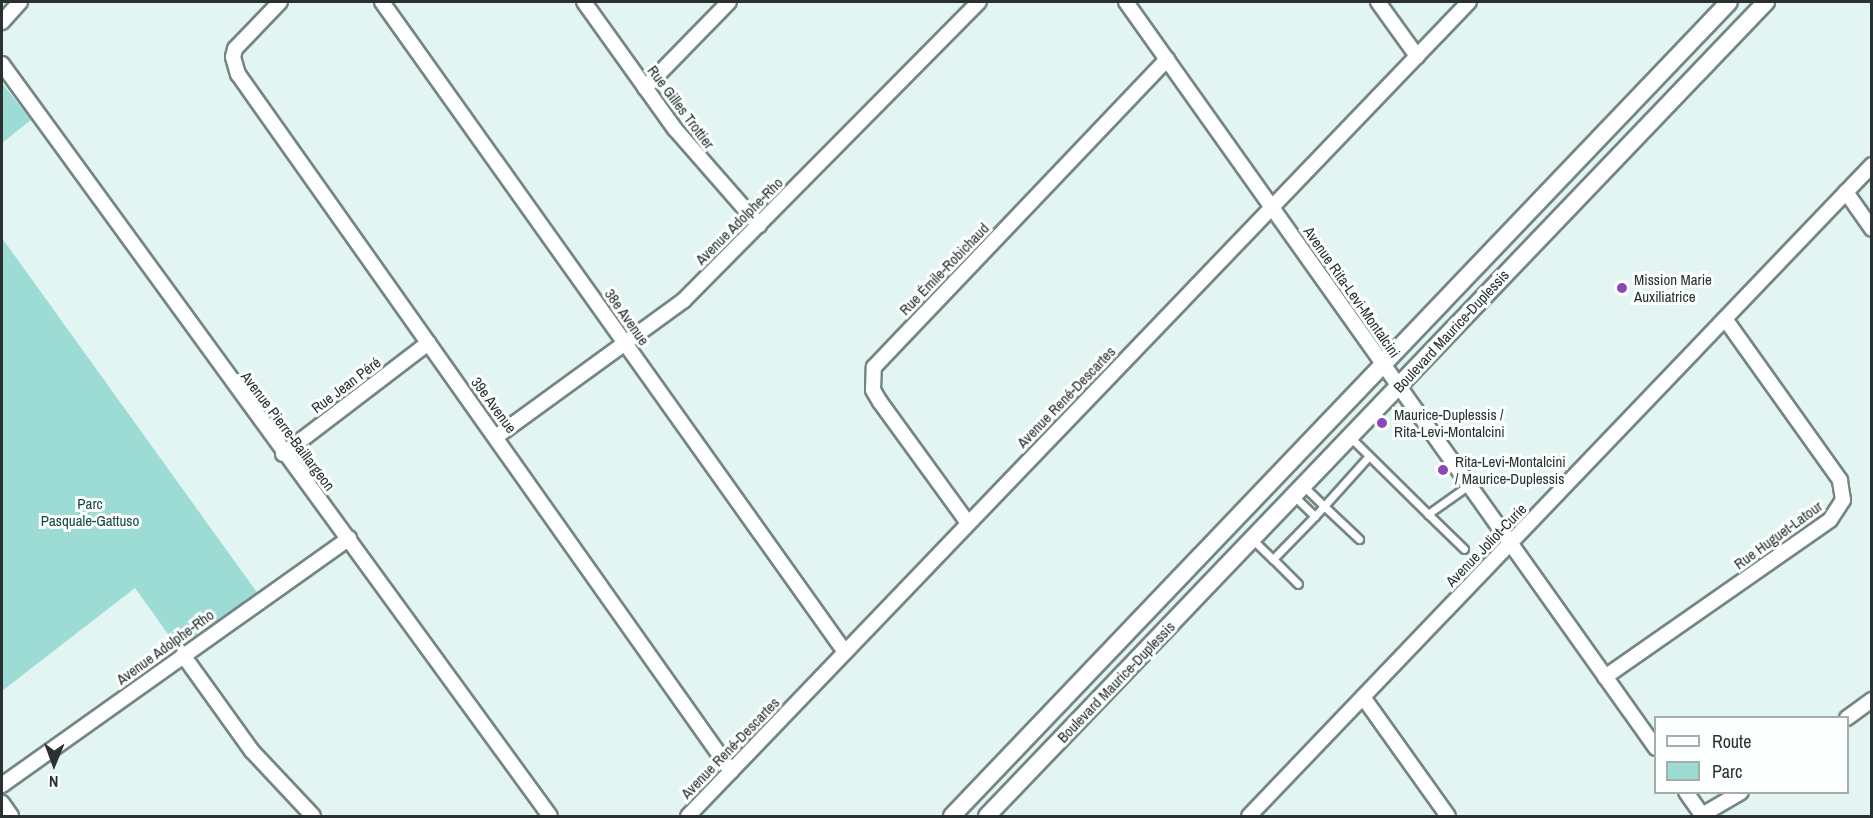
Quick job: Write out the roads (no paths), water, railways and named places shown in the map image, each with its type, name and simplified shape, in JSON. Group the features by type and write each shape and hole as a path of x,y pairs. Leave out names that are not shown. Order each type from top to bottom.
{"street":[{"path":"2,22 20,2"},
{"name":"39e Avenue","path":"280,2 241,42 233,57 238,74 428,343 497,436 731,771"},
{"name":"38e Avenue","path":"381,2 845,652"},
{"name":"Rue Gilles Trottier","path":"584,2 645,88 707,168 759,225"},
{"path":"645,88 729,2"},
{"name":"Avenue Adolphe-Rho","path":"497,436 624,341 684,300 979,2"},
{"name":"Avenue Rita-Levi-Montalcini","path":"1126,2 1272,206 1398,388 1654,745"},
{"path":"1378,2 1417,56"},
{"name":"Avenue René-Descartes","path":"688,816 1469,2"},
{"name":"Boulevard Maurice-Duplessis","path":"952,816 1730,2"},
{"name":"Boulevard Maurice-Duplessis","path":"987,816 1766,2"},
{"name":"Rue Émile-Robichaud","path":"968,523 880,402 873,390 874,367 1167,59"},
{"name":"Avenue Pierre-Baillargeon","path":"2,64 283,454 349,538 550,816"},
{"name":"Avenue Joliot-Curie","path":"1249,816 1872,165"},
{"path":"1846,192 1872,229"},
{"name":"Rue Huguet-Latour","path":"1605,677 1830,520 1843,500 1840,480 1725,319"},
{"name":"Rue Jean Péré","path":"283,454 428,343"},
{"name":"Avenue Adolphe-Rho","path":"2,785 349,538"},
{"path":"183,655 252,751 313,816"},
{"path":"1363,697 1448,816"},
{"path":"1848,716 1872,700"},
{"path":"1687,794 1703,816 1738,794"},
{"path":"2,803 11,816"}],"lane":[{"path":"1350,437 1464,549"},
{"path":"1273,559 1370,456"},
{"path":"1428,514 1469,485"},
{"path":"1298,491 1324,506 1359,539"},
{"path":"1298,491 1315,516"},
{"path":"1252,540 1298,584"}],"place":[{"name":"Mission Marie Auxiliatrice","path":"1622,288"},
{"name":"Maurice-Duplessis / Rita-Levi-Montalcini","path":"1382,423"},
{"name":"Rita-Levi-Montalcini / Maurice-Duplessis","path":"1443,470"}],"park label":[{"name":"Parc Pasquale-Gattuso","path":"90,512"}]}
